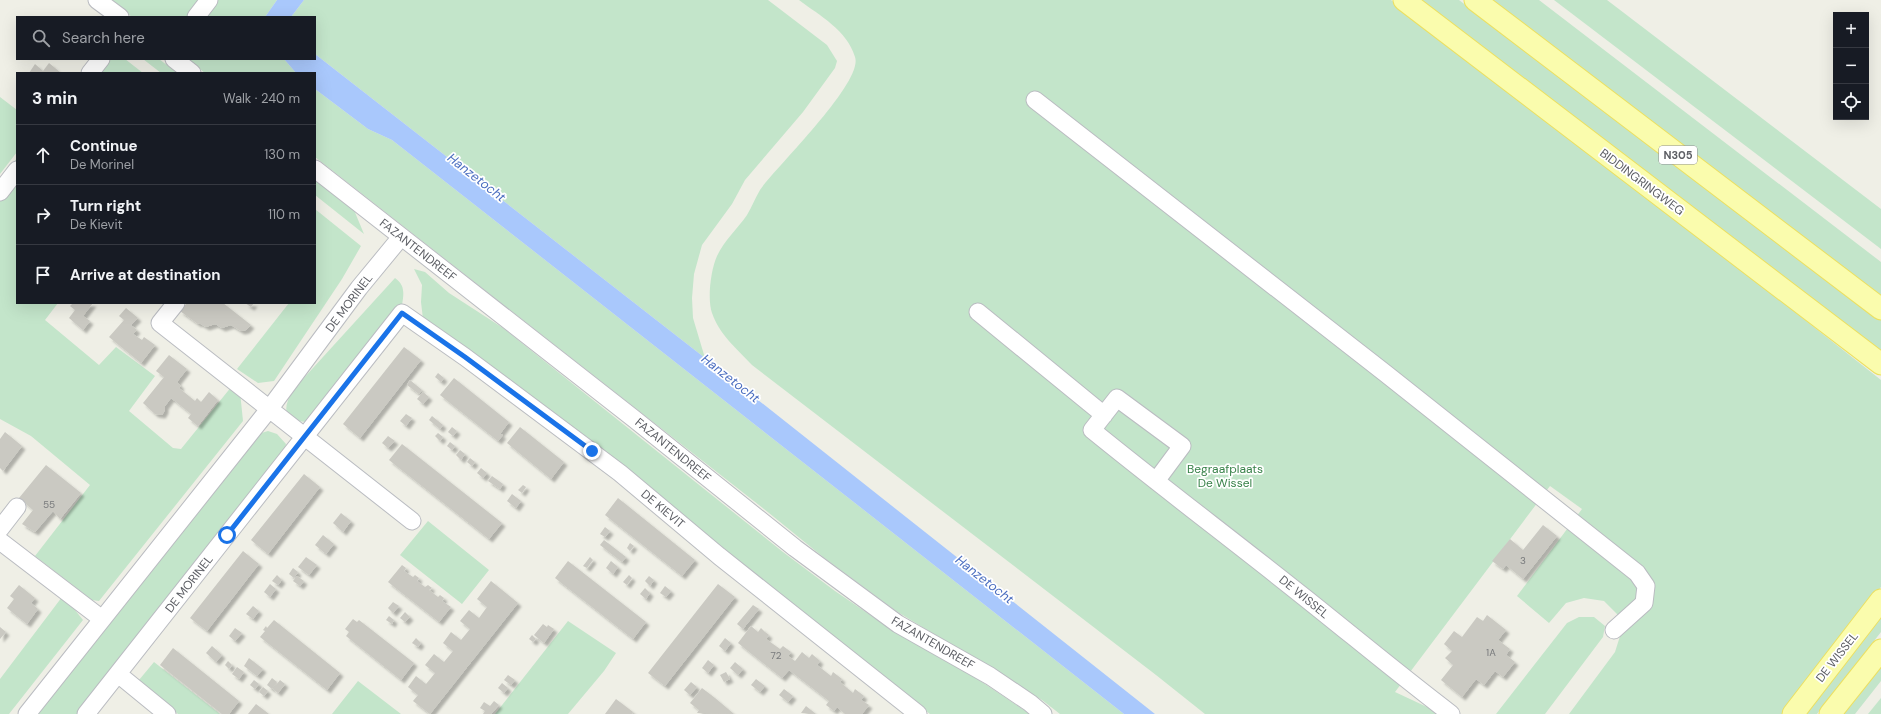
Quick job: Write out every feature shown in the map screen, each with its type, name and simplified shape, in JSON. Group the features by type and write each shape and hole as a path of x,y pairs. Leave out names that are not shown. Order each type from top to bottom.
{"main road":[{"name":"BIDDINGRINGWEG","path":"1404,0 1881,364"},
{"name":"N305","path":"1475,0 1881,309"},
{"name":"DE WISSEL","path":"1793,714 1881,600"},
{"path":"1830,714 1881,650"}],"street":[{"path":"97,0 119,16"},
{"path":"197,16 209,0"},
{"path":"91,72 100,60"},
{"path":"175,60 191,72"},
{"path":"1035,100 1385,372 1637,573 1646,586 1644,603 1614,630"},
{"path":"0,192 16,171"},
{"name":"FAZANTENDREEF","path":"316,171 633,418 802,553 898,624 990,676 1030,703 1043,714"},
{"name":"DE MORINEL","path":"27,714 270,408 359,288 401,237"},
{"path":"175,304 160,323 270,408 412,522"},
{"path":"978,312 1104,415"},
{"name":"DE MORINEL","path":"86,714 402,313"},
{"name":"DE KIEVIT","path":"402,313 465,357 620,473 719,556 918,714"},
{"name":"DE WISSEL","path":"1156,482 1182,446 1117,398 1092,430 1156,482 1451,714"},
{"path":"0,529 17,507"},
{"path":"0,541 102,619"},
{"path":"118,674 167,714"}],"green space":[{"path":"110,0 277,0 266,16 131,16"},
{"path":"304,0 768,0 827,45 837,61 835,68 803,112 745,180 732,204 702,245 694,274 692,298 693,318 705,358 316,55 316,16 292,16"},
{"name":"Begraafplaats De Wissel","path":"799,0 1391,0 1677,219 1881,380 1881,587 1782,714 1569,714 1615,652 1621,633 1617,614 1604,601 1584,598 1566,603 1549,623 1517,596 1582,509 1550,486 1395,692 1442,714 1205,714 752,365 729,341 715,321 710,300 711,276 720,250 747,215 760,190 833,104 846,85 854,69 855,57 846,39 832,24"},
{"path":"1415,0 1459,0 1881,320 1881,358"},
{"path":"1486,0 1539,0 1881,262 1881,301"},
{"path":"1554,0 1607,0 1881,209 1881,249"},
{"path":"92,60 126,60 142,72 84,72"},
{"path":"144,60 160,60 176,72 160,72"},
{"path":"188,60 285,60 295,72 204,72"},
{"path":"316,90 368,129 392,140 1124,714 1060,714 1042,700 896,611 823,557 316,158"},
{"path":"0,97 16,109 16,153 0,174"},
{"path":"16,159 16,304 57,304 45,320 99,365 116,347 155,376 129,411 173,448 181,449 232,386 240,392 243,421 99,601 92,600 35,556 90,485 31,436 0,419 0,181"},
{"path":"316,181 354,210 364,234 316,196"},
{"path":"316,210 361,246 342,279 274,381 258,383 237,369 288,304 316,304"},
{"path":"414,269 425,272 449,293 503,328 783,552 835,591 876,619 940,654 1030,714 930,714 423,319 421,302 422,285"},
{"path":"395,278 401,283 402,286 402,305 307,422 299,421 290,417 286,409 292,391"},
{"path":"268,431 277,434 286,444 283,457 79,714 35,714 255,435"},
{"path":"428,521 489,570 462,604 400,555"},
{"path":"62,597 71,605 83,620 9,714 0,714 0,679"},
{"path":"1881,611 1881,632 1817,714 1800,714"},
{"path":"1579,617 1594,617 1605,626 1603,637 1545,714 1496,714 1567,623"},
{"path":"568,621 616,653 604,671 568,714 495,714"},
{"path":"1881,659 1881,681 1855,714 1837,714"},
{"path":"154,662 220,714 178,714 139,680"},
{"path":"358,681 401,714 332,714"},
{"path":"1881,698 1881,714 1868,714"}],"water":[{"path":"277,0 304,0 292,16 266,16"},
{"path":"316,55 705,358 1155,714 1124,714 392,140 368,129 316,90 316,72 295,72 285,60 316,60"}],"building":[{"path":"49,63 60,72 30,72 35,64 43,71"},
{"path":"72,304 92,304 83,316 90,321 83,330 69,318 75,310 70,306"},
{"path":"186,304 224,304 251,325 246,330 241,331 231,325 222,328 215,324 206,327 199,323 198,324 180,311"},
{"path":"246,304 253,304 251,307"},
{"path":"126,308 138,318 131,325 137,330 133,334 142,340 144,337 155,345 141,363 109,337 124,320 119,316"},
{"path":"404,347 421,360 360,438 343,424"},
{"path":"169,355 187,369 177,382 181,386 179,388 195,401 197,398 201,402 209,392 218,400 198,426 188,418 191,414 171,398 165,406 165,410 162,415 155,414 143,403 164,377 156,371"},
{"path":"438,373 444,378 441,382 435,377"},
{"path":"454,378 509,422 500,434 503,435 498,441 440,395"},
{"path":"410,380 422,390 419,394 407,385"},
{"path":"423,392 429,397 423,404 417,399"},
{"path":"406,414 412,418 406,426 400,421"},
{"path":"432,416 443,425 440,429 429,420"},
{"path":"452,427 457,431 453,436 448,432"},
{"path":"520,427 564,462 551,479 507,443"},
{"path":"5,432 22,446 3,471 0,468 0,439"},
{"path":"438,433 443,437 440,441 435,436"},
{"path":"388,436 395,441 388,448 382,443"},
{"path":"450,442 455,446 452,450 447,446"},
{"path":"402,444 502,523 489,539 389,460"},
{"path":"460,450 465,454 461,460 456,455"},
{"path":"470,458 475,462 472,466 467,462"},
{"path":"46,465 81,493 60,519 53,511 35,532 22,524 33,510 19,498"},
{"path":"481,468 487,473 483,478 477,473"},
{"path":"304,474 320,487 268,554 251,540"},
{"path":"492,476 503,484 500,489 488,481"},
{"path":"523,485 526,487 522,493 518,490"},
{"path":"512,494 521,501 516,508 507,501"},
{"path":"618,498 695,560 682,576 605,515"},
{"path":"341,513 351,521 343,532 333,523"},
{"path":"1543,525 1557,536 1523,579 1506,565 1503,569 1492,561 1510,539 1523,550"},
{"path":"605,527 610,531 605,537 600,534"},
{"path":"323,535 334,544 326,554 315,545"},
{"path":"604,540 626,557 622,562 600,545"},
{"path":"630,543 634,546 630,551 627,548"},
{"path":"243,551 259,564 207,631 190,618"},
{"path":"306,557 317,565 309,575 298,567"},
{"path":"590,557 593,560 587,568 583,566"},
{"path":"568,561 646,622 633,639 555,578"},
{"path":"611,561 618,567 613,574 606,568"},
{"path":"402,565 406,568 404,571 413,577 415,575 419,578 417,581 425,587 428,585 432,588 429,590 438,597 440,595 444,598 442,601 451,607 439,622 388,582"},
{"path":"293,568 298,572 294,578 289,574"},
{"path":"277,575 282,580 278,585 272,581"},
{"path":"629,575 632,578 627,585 623,582"},
{"path":"297,576 304,581 300,586 293,581"},
{"path":"649,576 654,580 650,586 645,581"},
{"path":"491,581 518,603 430,714 413,701 418,695 408,687 416,676 426,684 435,673 425,665 434,654 444,662 453,651 443,643 451,632 461,640 470,629 460,621 469,610 479,618 487,607 477,599"},
{"path":"270,584 276,589 270,597 264,592"},
{"path":"718,584 735,597 665,686 648,673"},
{"path":"19,585 35,598 31,603 38,609 27,624 7,608 14,599 10,596"},
{"path":"665,586 671,591 666,597 660,593"},
{"path":"645,588 650,593 646,599 640,594"},
{"path":"393,602 399,606 393,613 388,608"},
{"path":"753,605 759,609 743,629 737,624"},
{"path":"253,606 259,611 253,619 246,614"},
{"path":"405,612 410,617 405,622 400,618"},
{"path":"1487,615 1506,630 1498,640 1510,649 1506,655 1515,662 1503,677 1495,671 1484,685 1476,679 1462,697 1441,680 1453,665 1445,658 1452,651 1444,644 1454,631 1462,637 1477,617 1483,621"},
{"path":"389,616 394,620 392,624 386,620"},
{"path":"353,619 357,622 359,620 414,663 401,680 346,636 349,632 345,629"},
{"path":"274,620 340,673 327,690 260,637 265,631 263,630 266,626 267,628"},
{"path":"543,624 554,629 544,643 534,635"},
{"path":"751,626 758,632 761,628 769,635 766,639 780,649 783,646 791,652 788,656 795,661 802,652 809,658 812,654 820,661 817,665 831,676 833,672 842,679 840,682 853,693 855,689 864,696 861,700 869,705 862,714 845,714 837,707 834,711 826,705 829,701 789,670 782,678 738,643"},
{"path":"0,627 6,632 0,639"},
{"path":"235,628 242,633 235,641 229,636"},
{"path":"532,635 536,639 533,642 529,639"},
{"path":"416,638 421,643 418,647 412,643"},
{"path":"725,638 731,643 725,651 719,646"},
{"path":"212,646 222,655 216,662 206,653"},
{"path":"173,648 239,701 229,714 222,714 160,665"},
{"path":"249,658 263,669 257,676 244,666"},
{"path":"708,660 714,665 708,673 702,668"},
{"path":"228,661 232,665 229,669 225,665"},
{"path":"735,662 743,669 738,675 730,668"},
{"path":"237,667 244,672 239,679 232,674"},
{"path":"726,672 730,679 724,682 720,675"},
{"path":"508,675 515,680 511,685 504,680"},
{"path":"272,678 277,682 272,689 267,685"},
{"path":"756,679 765,686 760,692 751,685"},
{"path":"254,680 259,684 255,689 250,685"},
{"path":"280,680 285,684 278,693 273,689"},
{"path":"691,682 697,687 690,695 684,690"},
{"path":"502,683 508,688 504,693 498,688"},
{"path":"263,687 268,691 264,696 259,692"},
{"path":"702,688 734,714 697,713 699,710 690,703"},
{"path":"784,689 793,696 788,702 779,695"},
{"path":"616,699 633,712 632,714 605,714"},
{"path":"494,701 499,705 491,714 483,714 485,711 480,708 484,702 490,706"},
{"path":"256,704 269,714 248,714"},
{"path":"806,706 816,714 801,713"}],"route":[{"path":"227,535 402,313 465,357 592,451"}],"water label":[{"name":"Hanzetocht","path":"477,177"},
{"name":"Hanzetocht","path":"731,378"},
{"name":"Hanzetocht","path":"985,579"}]}
